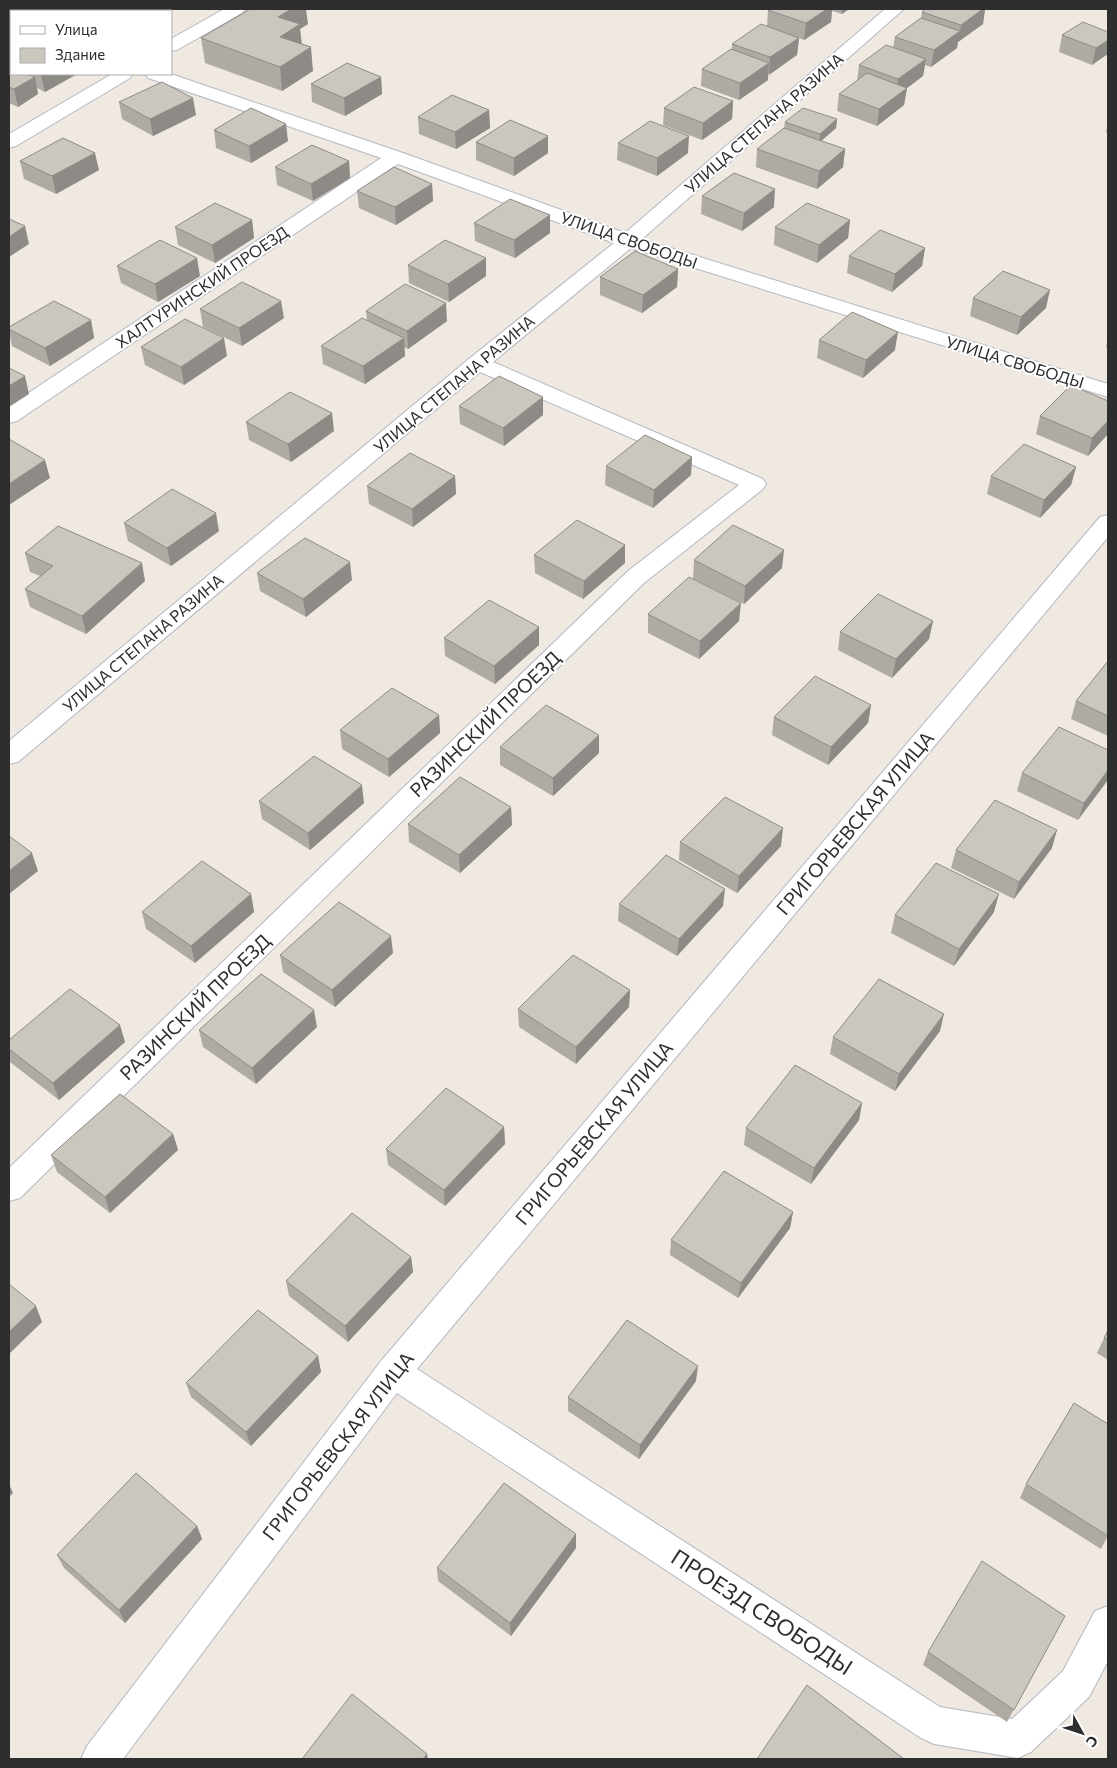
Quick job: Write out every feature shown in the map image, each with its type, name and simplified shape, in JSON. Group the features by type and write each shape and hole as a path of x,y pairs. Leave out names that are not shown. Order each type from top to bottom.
{"street":[{"path":"172,45 236,9"},
{"name":"УЛИЦА СТЕПАНА РАЗИНА","path":"9,754 478,362 628,242 895,9"},
{"path":"9,142 122,75"},
{"name":"УЛИЦА СВОБОДЫ","path":"157,75 396,157 628,242 1108,391"},
{"name":"ХАЛТУРИНСКИЙ ПРОЕЗД","path":"9,416 396,157"},
{"name":"РАЗИНСКИЙ ПРОЕЗД","path":"9,1188 636,577 756,484 478,362"},
{"name":"ГРИГОРЬЕВСКАЯ УЛИЦА","path":"100,1759 393,1372 1108,522"},
{"name":"ПРОЕЗД СВОБОДЫ","path":"393,1372 934,1725 1018,1739 1076,1684 1108,1624"}],"building":[{"path":"250,9 291,9 278,17 300,24 280,37 311,47 280,67 201,38"},
{"path":"827,9 806,23 768,10"},
{"path":"926,9 983,9 961,25 922,12"},
{"path":"921,18 960,31 934,50 895,37"},
{"path":"1083,22 1108,32 1108,40 1096,48 1062,35"},
{"path":"9,24 10,58 9,58"},
{"path":"761,24 799,38 770,57 732,44"},
{"path":"886,45 926,59 898,79 859,65"},
{"path":"731,49 769,63 740,83 702,69"},
{"path":"347,63 381,77 344,98 311,84"},
{"path":"9,67 10,75 29,75 35,77 14,89 9,87"},
{"path":"867,73 907,88 879,109 839,94"},
{"path":"162,82 193,98 150,119 119,102"},
{"path":"694,87 733,101 703,123 664,108"},
{"path":"452,95 489,110 455,132 418,117"},
{"path":"251,108 286,124 249,146 214,130"},
{"path":"803,108 837,119 820,134 785,122"},
{"path":"510,120 548,136 514,158 476,142"},
{"path":"650,121 689,136 657,158 618,143"},
{"path":"784,128 845,149 819,171 757,149"},
{"path":"63,138 95,153 52,176 20,161"},
{"path":"312,145 349,161 311,184 275,167"},
{"path":"394,167 432,184 395,207 357,191"},
{"path":"734,173 775,189 744,213 702,196"},
{"path":"510,199 550,215 514,240 474,223"},
{"path":"215,203 252,220 212,245 175,227"},
{"path":"807,203 850,220 819,245 775,227"},
{"path":"9,219 25,226 9,237"},
{"path":"880,230 925,248 895,274 849,256"},
{"path":"160,240 197,258 155,284 117,266"},
{"path":"445,240 486,258 448,284 408,265"},
{"path":"635,251 678,269 643,295 600,277"},
{"path":"1003,271 1050,290 1021,317 973,298"},
{"path":"242,282 281,301 239,328 200,309"},
{"path":"405,284 446,303 407,331 366,311"},
{"path":"54,301 91,320 45,348 9,329 9,327"},
{"path":"852,312 898,332 866,360 819,340"},
{"path":"362,318 404,338 363,366 321,346"},
{"path":"185,319 224,338 181,367 141,347"},
{"path":"9,368 25,376 9,386"},
{"path":"499,376 543,397 503,428 459,406"},
{"path":"1071,385 1108,401 1108,421 1092,438 1040,416"},
{"path":"290,392 332,413 288,444 246,422"},
{"path":"645,435 692,457 654,490 606,466"},
{"path":"9,439 45,460 9,484"},
{"path":"1024,444 1076,467 1044,500 991,476"},
{"path":"410,453 455,476 412,509 367,486"},
{"path":"172,489 216,513 167,548 124,523"},
{"path":"577,520 625,545 584,581 534,555"},
{"path":"733,525 784,550 745,586 694,560"},
{"path":"58,526 142,563 82,616 25,589 53,566 25,553"},
{"path":"305,538 350,562 303,599 257,573"},
{"path":"689,577 741,603 700,641 648,614"},
{"path":"878,594 933,621 896,659 840,632"},
{"path":"489,600 539,627 494,666 444,638"},
{"path":"1108,661 1108,716 1076,701"},
{"path":"815,676 871,705 831,747 774,717"},
{"path":"392,688 439,715 388,759 340,730"},
{"path":"546,705 599,735 553,778 500,747"},
{"path":"1059,727 1108,750 1108,770 1084,803 1022,773"},
{"path":"314,756 362,785 308,833 259,801"},
{"path":"460,777 511,807 459,855 408,824"},
{"path":"725,797 783,828 739,876 680,842"},
{"path":"995,800 1057,830 1019,882 956,850"},
{"path":"9,836 32,853 9,871"},
{"path":"666,855 725,889 679,939 619,904"},
{"path":"202,861 251,894 191,946 142,912"},
{"path":"936,863 999,894 959,949 895,915"},
{"path":"339,902 391,936 332,990 280,955"},
{"path":"573,955 630,990 576,1047 518,1009"},
{"path":"261,974 314,1010 252,1068 199,1030"},
{"path":"879,979 944,1014 899,1074 833,1037"},
{"path":"70,989 120,1025 53,1083 9,1049 9,1040"},
{"path":"795,1065 862,1103 814,1168 746,1128"},
{"path":"446,1088 504,1127 444,1190 386,1149"},
{"path":"120,1094 173,1134 105,1197 51,1155"},
{"path":"724,1171 793,1212 741,1283 671,1240"},
{"path":"352,1213 411,1257 345,1326 286,1281"},
{"path":"9,1284 36,1306 9,1332"},
{"path":"258,1310 318,1356 246,1432 186,1383"},
{"path":"627,1320 698,1366 640,1445 568,1397"},
{"path":"1108,1330 1108,1340 1104,1338"},
{"path":"1074,1403 1108,1424 1108,1536 1026,1484"},
{"path":"136,1473 197,1526 119,1610 57,1555"},
{"path":"504,1483 576,1534 510,1623 437,1568"},
{"path":"982,1561 1065,1616 1014,1710 928,1652"},
{"path":"807,1685 904,1759 757,1759"},
{"path":"352,1694 427,1754 423,1759 302,1759"}]}
